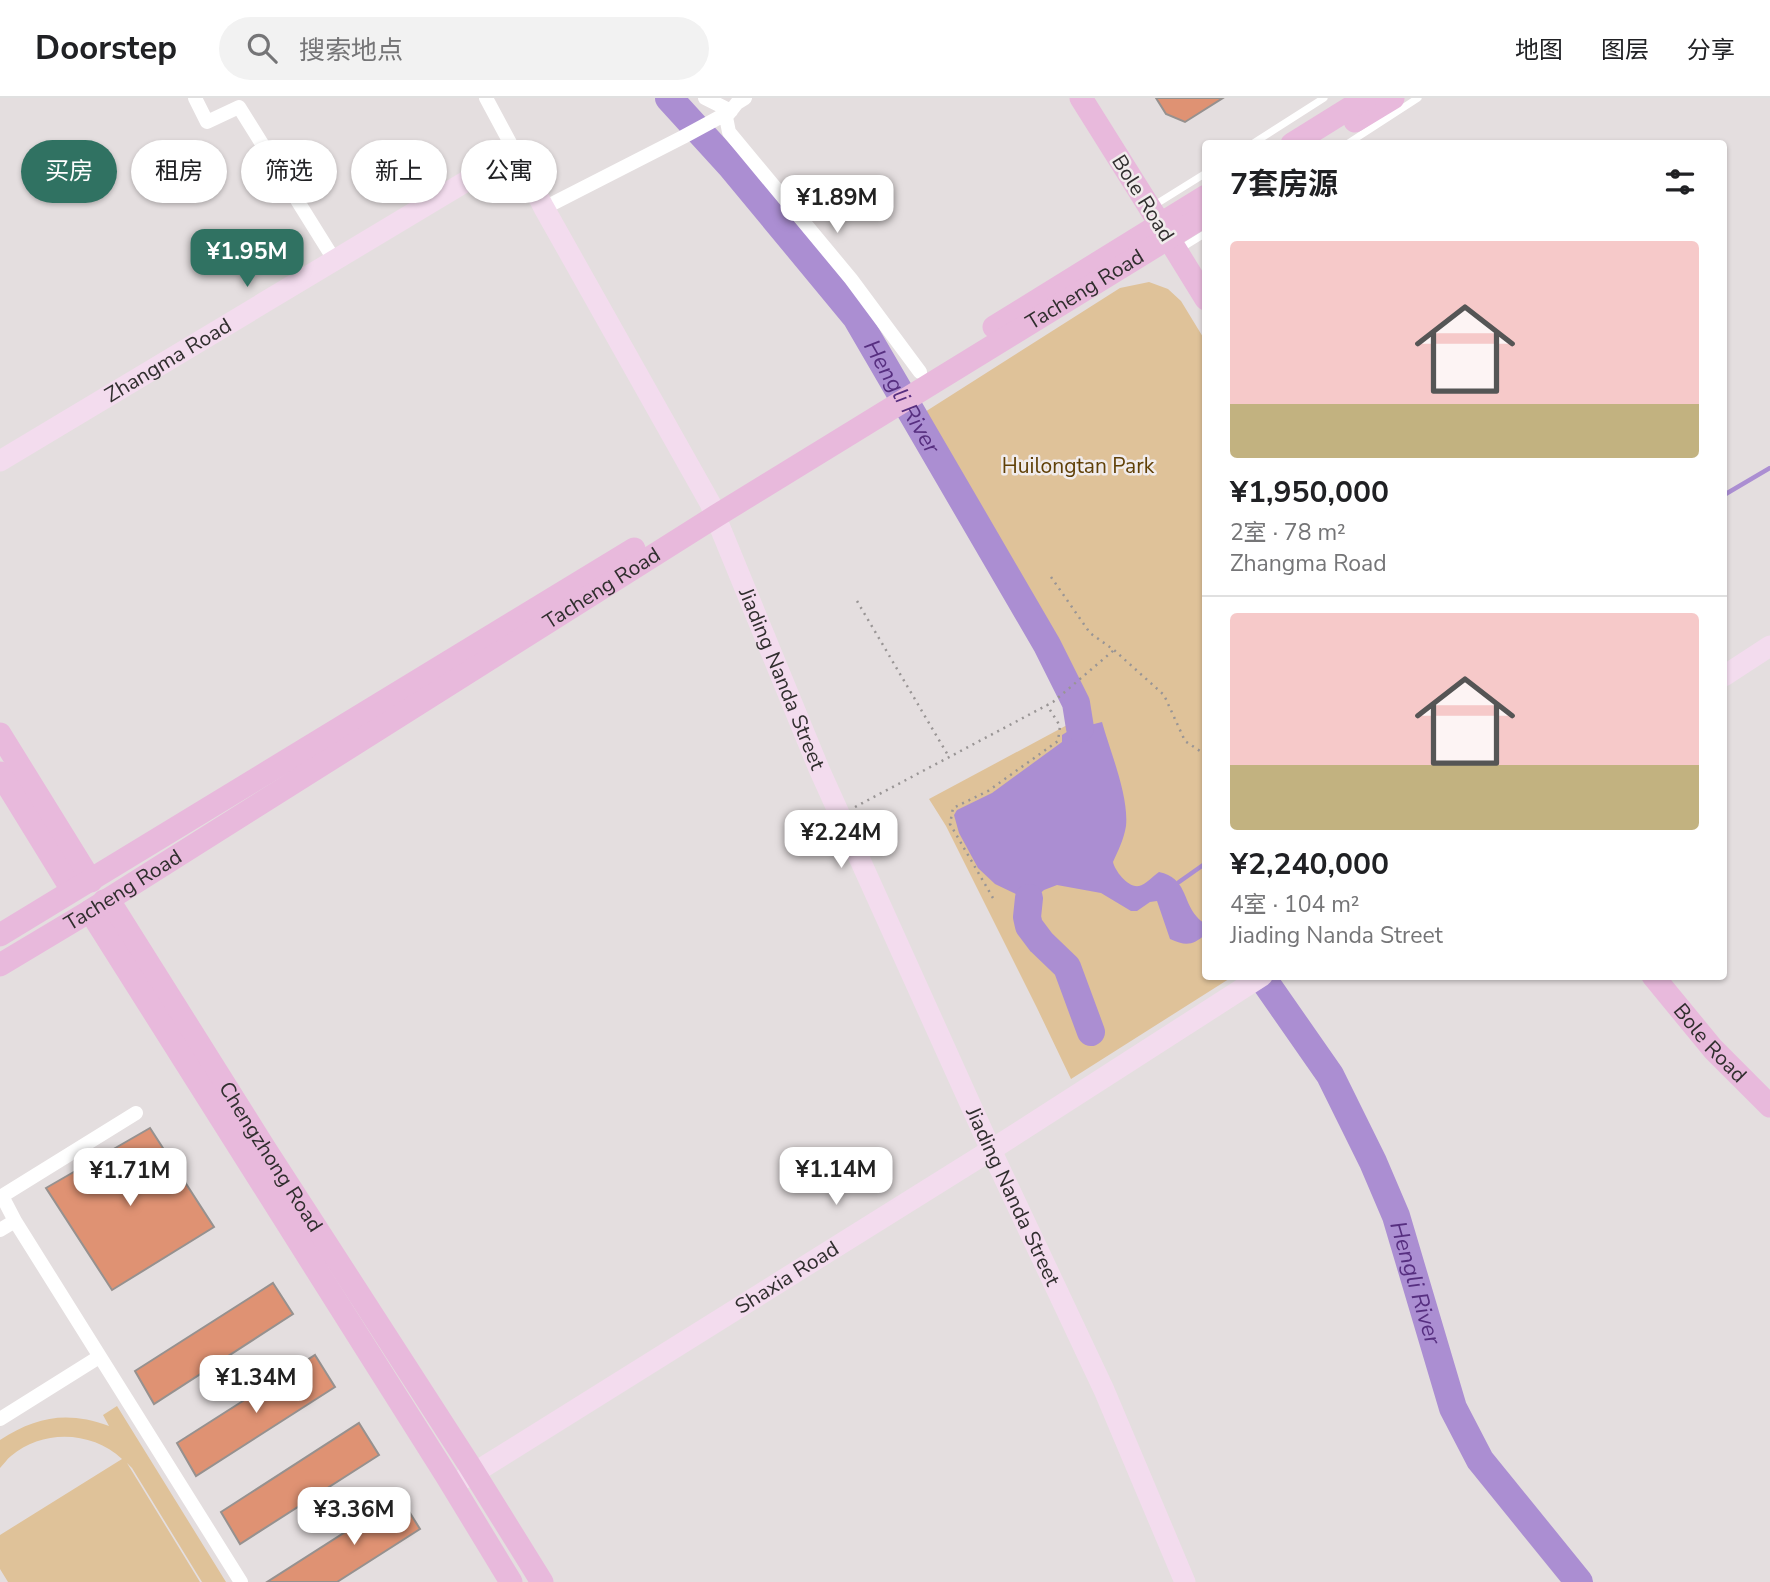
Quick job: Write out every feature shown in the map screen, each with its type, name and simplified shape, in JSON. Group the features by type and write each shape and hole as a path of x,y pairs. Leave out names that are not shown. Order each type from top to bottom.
{"main road":[{"name":"Bole Road","path":"1080,98 1202,293"},
{"path":"1298,140 1366,98"},
{"path":"1326,140 1393,98"},
{"name":"Tacheng Road","path":"0,965 97,906 713,510 887,402 917,380 1164,231 1202,199"},
{"name":"Tacheng Road","path":"1164,231 1202,217"},
{"name":"Tacheng Road","path":"0,935 713,510"},
{"name":"Chengzhong Road","path":"0,734 82,885"},
{"path":"0,773 82,885"},
{"name":"Chengzhong Road","path":"97,906 115,910 542,1582"},
{"name":"Chengzhong Road","path":"97,906 511,1582"},
{"name":"Bole Road","path":"1656,980 1713,1049 1770,1107"}],"street":[{"path":"195,98 207,122 239,107 335,261"},
{"name":"Jiading Nanda Street","path":"486,98 509,140"},
{"path":"705,98 731,111"},
{"path":"745,98 737,103 726,117 729,132 850,279 917,380"},
{"path":"544,208 731,111"},
{"name":"Zhangma Road","path":"0,461 461,185"},
{"name":"Jiading Nanda Street","path":"541,203 713,510 819,769 1104,1390 1185,1582"},
{"path":"1727,674 1770,646"},
{"path":"1727,689 1770,662"},
{"name":"Chengzhong Road","path":"82,885 97,906"},
{"name":"Shaxia Road","path":"449,1480 1245,983"},
{"path":"136,1113 2,1196 99,1357 241,1582"},
{"path":"0,1230 15,1221"},
{"path":"0,1419 99,1357"}],"lane":[{"path":"1258,140 1324,98"},
{"path":"1353,140 1419,98"},
{"path":"1164,231 1202,179"},
{"path":"1164,231 1202,233"}],"path":[{"path":"1051,576 1090,634 1114,650 1164,695 1185,741 1202,752"},
{"path":"857,601 949,757"},
{"path":"840,815 1053,702 1114,650"},
{"path":"993,898 950,824 953,808 988,791 1058,741 1060,726 1047,705"}],"green space":[{"name":"Huilongtan Park","path":"1149,282 1168,289 1181,301 1202,335 1202,980 1227,980 1071,1079 946,826 929,799 1069,724 1048,669 906,424 1120,288"},
{"path":"117,1406 226,1582 202,1582 127,1463 200,1582 8,1582 0,1569 0,1535 122,1459 96,1443 67,1437 52,1438 24,1447 0,1468 0,1440 27,1426 53,1418 80,1418 109,1426 103,1415"}],"shaded area":[{"path":"1102,722 1125,801 1126,826 1113,862 1114,866 1123,878 1135,886 1144,884 1159,872 1175,879 1192,910 1202,921 1202,937 1197,941 1185,944 1170,939 1157,901 1150,902 1137,911 1131,911 1101,893 1057,885 1044,890 1035,898 1024,898 995,884 978,868 959,833 954,815 957,810 992,793 1062,742 1062,735 1070,730"}],"building":[{"path":"1156,98 1223,98 1185,122 1166,114"},
{"path":"150,1128 214,1227 112,1290 46,1188"},
{"path":"273,1283 293,1314 154,1404 135,1371"},
{"path":"315,1355 335,1387 196,1476 177,1443"},
{"path":"359,1423 379,1455 240,1544 221,1512"},
{"path":"400,1497 420,1529 337,1582 267,1582"}],"waterway":[{"name":"Hengli River","path":"669,98 731,166 856,317 1047,645 1076,703 1080,728"},
{"path":"1727,493 1770,468"},
{"path":"1179,882 1202,866"},
{"path":"1029,898 1029,926 1067,967 1091,1032"},
{"name":"Hengli River","path":"1264,980 1330,1075 1373,1162 1396,1216 1453,1408 1480,1460 1579,1582"}]}
